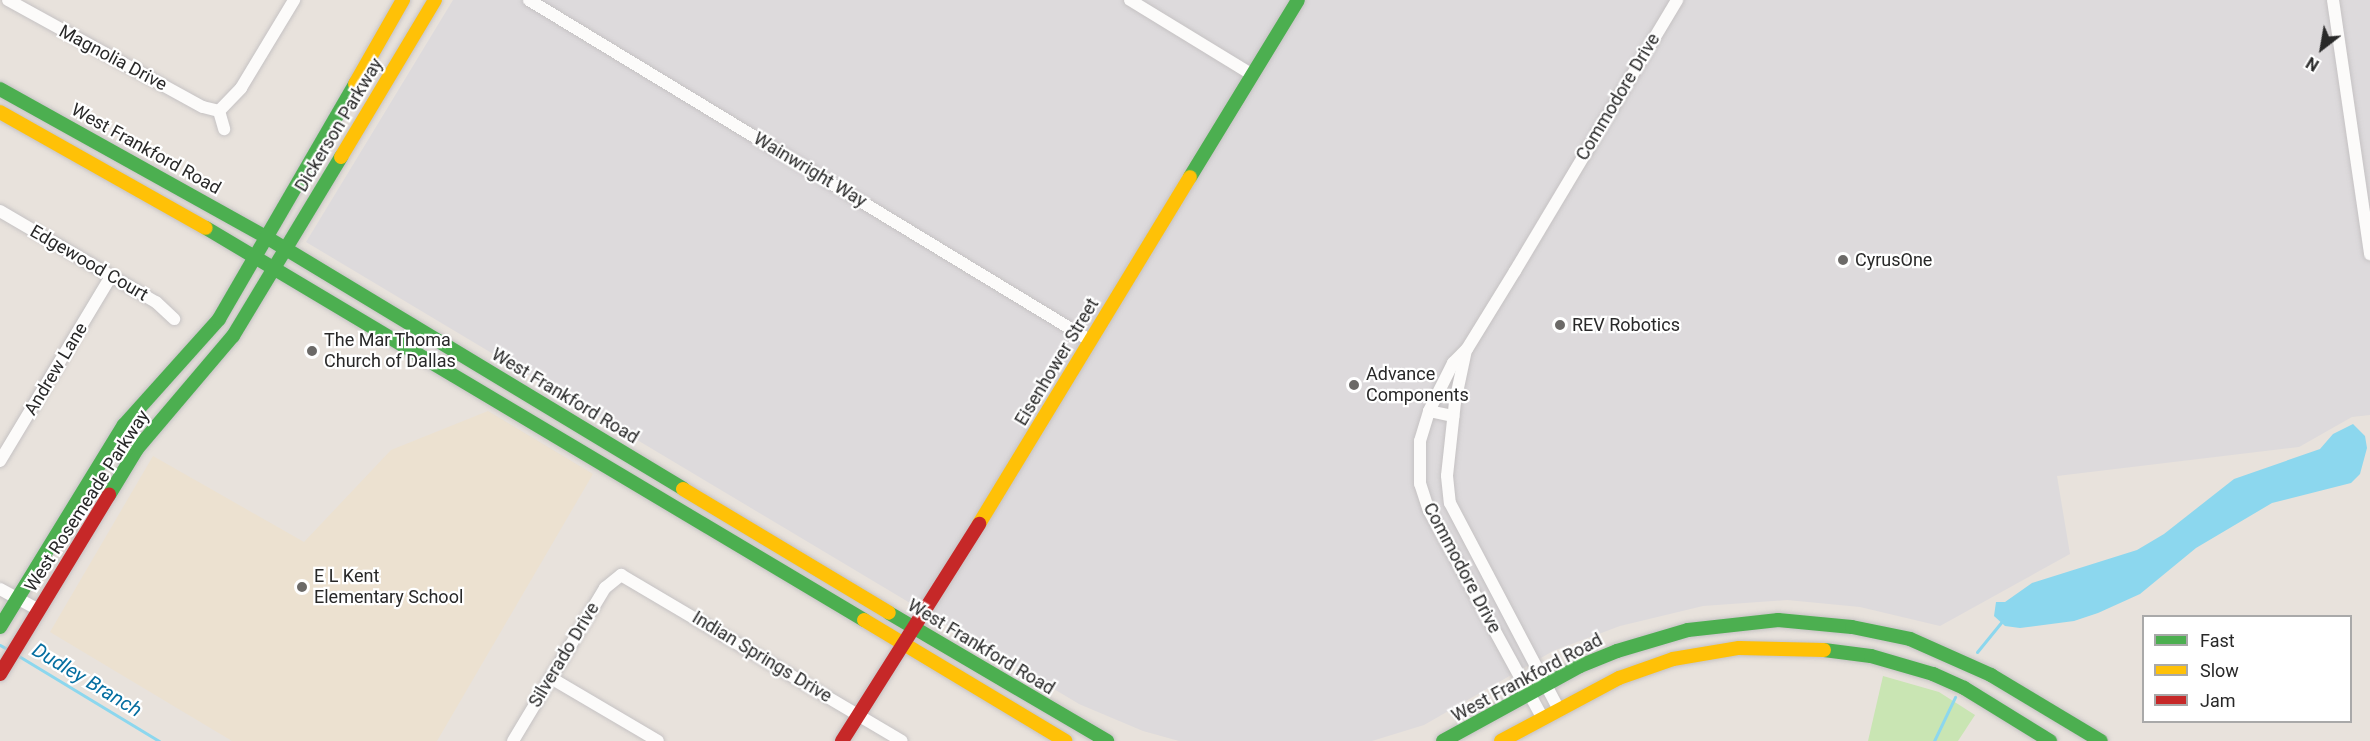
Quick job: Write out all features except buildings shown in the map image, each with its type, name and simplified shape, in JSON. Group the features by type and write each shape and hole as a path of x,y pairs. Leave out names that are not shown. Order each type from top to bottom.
{"main road":[{"name":"Dickerson Parkway","path":"266,237 403,0"},
{"name":"Dickerson Parkway","path":"275,268 435,0"},
{"name":"Eisenhower Street","path":"842,741 861,716 904,647 1298,0"},
{"name":"West Frankford Road","path":"0,89 266,237 1056,714 1107,741"},
{"path":"0,112 255,256 904,647 1065,741"},
{"name":"West Rosemeade Parkway","path":"0,627 124,425 200,345 266,237"},
{"name":"West Rosemeade Parkway","path":"0,674 137,449 160,417 211,366 275,268"},
{"name":"West Frankford Road","path":"1443,741 1545,686 1617,651 1688,630 1743,621 1814,622 1878,631 1935,649 1991,675 2101,741"},
{"path":"1501,741 1558,708 1619,678 1673,659 1739,648 1802,646 1871,656 1933,674 1964,688 2050,741"}],"street":[{"name":"Magnolia Drive","path":"8,0 203,107 219,111"},
{"path":"224,129 219,111 241,88 294,0"},
{"name":"Wainwright Way","path":"529,0 1091,341"},
{"path":"1130,0 1252,75"},
{"name":"Commodore Drive","path":"1542,717 1429,512 1418,458 1429,411 1453,363 1467,349 1677,0"},
{"path":"2333,0 2370,254"},
{"name":"Edgewood Court","path":"0,211 156,302 174,319"},
{"name":"Andrew Lane","path":"0,461 111,276"},
{"name":"Commodore Drive","path":"1467,349 1453,416 1447,476 1450,503 1558,708"},
{"path":"1429,411 1453,416"},
{"path":"1429,512 1450,503"},
{"name":"Silverado Drive","path":"513,741 605,588 621,575"},
{"name":"Indian Springs Drive","path":"621,575 902,741"},
{"path":"0,589 14,605 35,616"},
{"path":"551,678 658,741"}],"shaded area":[{"path":"453,0 2370,0 2370,415 2352,417 2299,447 2057,476 2070,554 1940,626 1860,607 1787,600 1703,606 1620,626 1553,651 1424,725 1372,741 1179,741 1143,731 1079,704 306,242"},
{"name":"E L Kent Elementary School","path":"488,411 593,474 437,741 232,741 50,632 153,456 304,542 391,450"}],"green space":[{"path":"1883,676 1939,692 1975,715 1958,741 1868,741"}],"water":[{"path":"2353,424 2365,436 2367,448 2360,474 2351,483 2272,503 2196,548 2140,594 2098,613 2074,621 2020,628 2005,626 1994,616 1996,602 2005,602 2032,583 2137,550 2164,534 2234,479 2320,449 2333,434"}],"waterway":[{"path":"1977,652 2003,620"},
{"name":"Dudley Branch","path":"0,645 9,650"},
{"name":"Dudley Branch","path":"17,655 159,741"},
{"path":"1934,741 1955,697"}],"traffic: fast":[{"path":"1190,177 1298,0"},
{"path":"0,627 124,425 219,319 355,84"},
{"path":"0,89 266,237 683,489"},
{"path":"109,495 137,449 233,336 341,157"},
{"path":"206,228 864,620"},
{"path":"889,613 1107,741"},
{"path":"1443,741 1580,666 1617,651 1688,630 1778,620 1852,627 1910,639 1991,675 2101,741"},
{"path":"1824,650 1871,656 1933,674 1964,688 2050,741"}],"traffic: slow":[{"path":"355,84 403,0"},
{"path":"341,157 435,0"},
{"path":"0,112 206,228"},
{"path":"979,524 1190,177"},
{"path":"683,489 889,613"},
{"path":"864,620 1065,741"},
{"path":"1501,741 1619,678 1673,659 1739,648 1824,650"}],"traffic: jam":[{"path":"0,674 109,495"},
{"path":"842,741 979,524"}],"place":[{"name":"CyrusOne","path":"1843,260"},
{"name":"REV Robotics","path":"1560,325"},
{"name":"The Mar Thoma Church of Dallas","path":"312,351"},
{"name":"Advance Components","path":"1354,385"},
{"name":"E L Kent Elementary School","path":"302,587"}]}
